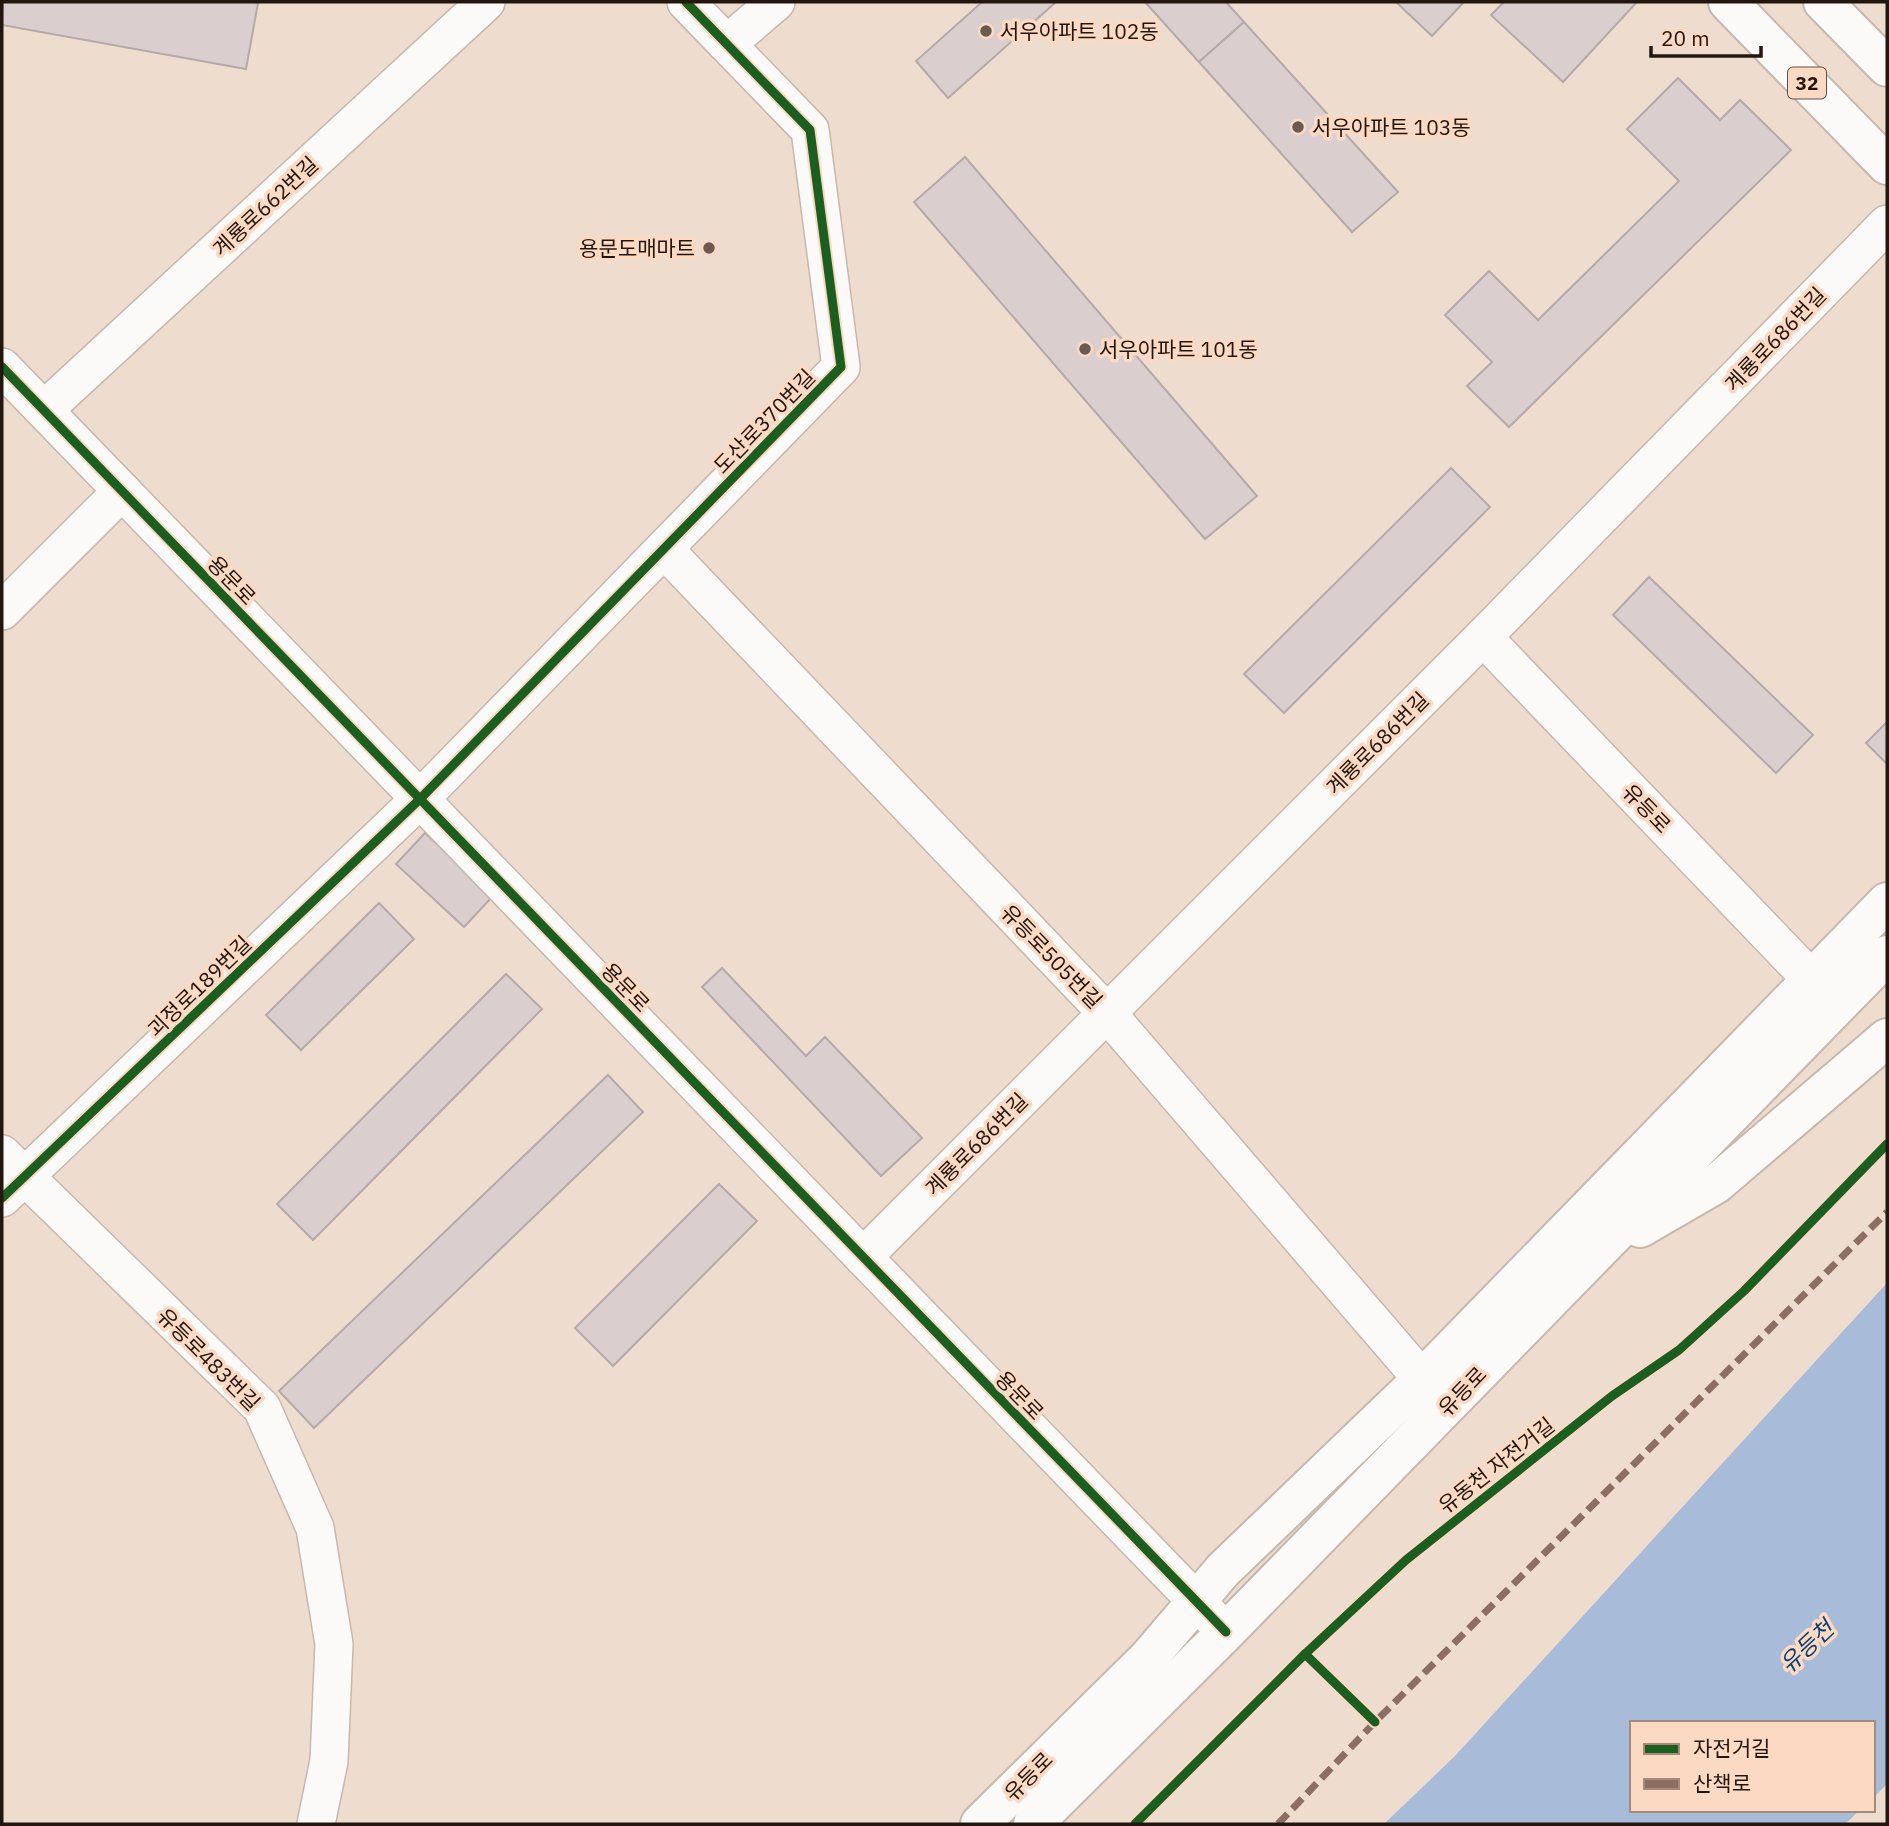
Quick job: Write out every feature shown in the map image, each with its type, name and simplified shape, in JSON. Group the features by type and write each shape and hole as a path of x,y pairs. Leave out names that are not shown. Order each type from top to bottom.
{"main road":[{"name":"32","path":"1728,2 1887,165"},
{"path":"1823,2 1887,67"},
{"name":"유등로","path":"980,1824 1148,1658 1195,1600 1422,1378 1887,902"},
{"name":"유등로","path":"1033,1824 1226,1632 1887,955"},
{"path":"1601,1249 1716,1184 1887,1038"}],"street":[{"name":"계룡로662번길","path":"44,410 486,2"},
{"name":"도산로370번길","path":"420,799 841,367 810,130 686,2"},
{"path":"727,44 776,2"},
{"name":"계룡로686번길","path":"863,1257 1483,637 1887,224"},
{"name":"용문로","path":"2,367 1226,1632"},
{"path":"2,611 122,491"},
{"name":"유등로505번길","path":"664,549 1107,1013 1422,1378"},
{"name":"유등로","path":"1483,637 1811,979"},
{"name":"괴정로189번길","path":"9,1176 420,799"},
{"name":"유등로483번길","path":"9,1176 262,1408 315,1528 334,1644 329,1760 317,1824"}],"water":[{"name":"유등천","path":"1887,1283 1887,1784 1875,1796 1875,1721 1630,1721 1630,1812 1858,1812 1845,1824 1384,1824 1455,1756"}],"building":[{"path":"3,2 258,3 246,69 2,25"},
{"name":"서우아파트 102동","path":"982,2 1056,2 948,98 916,61"},
{"name":"서우아파트 102동","path":"1145,2 1226,2 1244,22 1199,62"},
{"path":"1396,2 1464,2 1432,36"},
{"path":"1504,2 1637,2 1563,82 1491,15"},
{"name":"서우아파트 103동","path":"1244,22 1398,192 1352,232 1199,62"},
{"path":"1678,78 1720,120 1740,100 1791,150 1509,427 1467,386 1492,362 1445,315 1489,271 1538,320 1679,181 1627,129"},
{"name":"서우아파트 101동","path":"965,157 1257,496 1205,539 914,202"},
{"path":"1451,468 1490,507 1284,713 1244,674"},
{"path":"1649,577 1813,735 1776,773 1613,615"},
{"path":"1887,722 1887,764 1866,743"},
{"path":"425,833 493,896 464,927 396,864"},
{"path":"379,903 414,939 301,1050 266,1015"},
{"path":"722,968 806,1056 825,1037 922,1138 881,1176 702,987"},
{"path":"506,974 542,1009 313,1240 277,1204"},
{"path":"608,1075 643,1112 314,1428 279,1391"},
{"path":"719,1184 757,1221 613,1366 575,1328"}],"marked path":[{"path":"1278,1824 1375,1722 1887,1212"}],"cycle path":[{"path":"2,1198 420,799 841,367 810,130 686,2"},
{"path":"2,367 1226,1632"},
{"name":"유동천 자전거길","path":"1135,1824 1305,1654 1406,1560 1612,1396 1679,1350 1744,1291 1887,1144"},
{"path":"1305,1654 1375,1722"}],"place":[{"name":"서우아파트 102동","path":"986,31"},
{"name":"서우아파트 103동","path":"1298,127"},
{"name":"용문도매마트","path":"709,248"},
{"name":"서우아파트 101동","path":"1085,349"}]}
